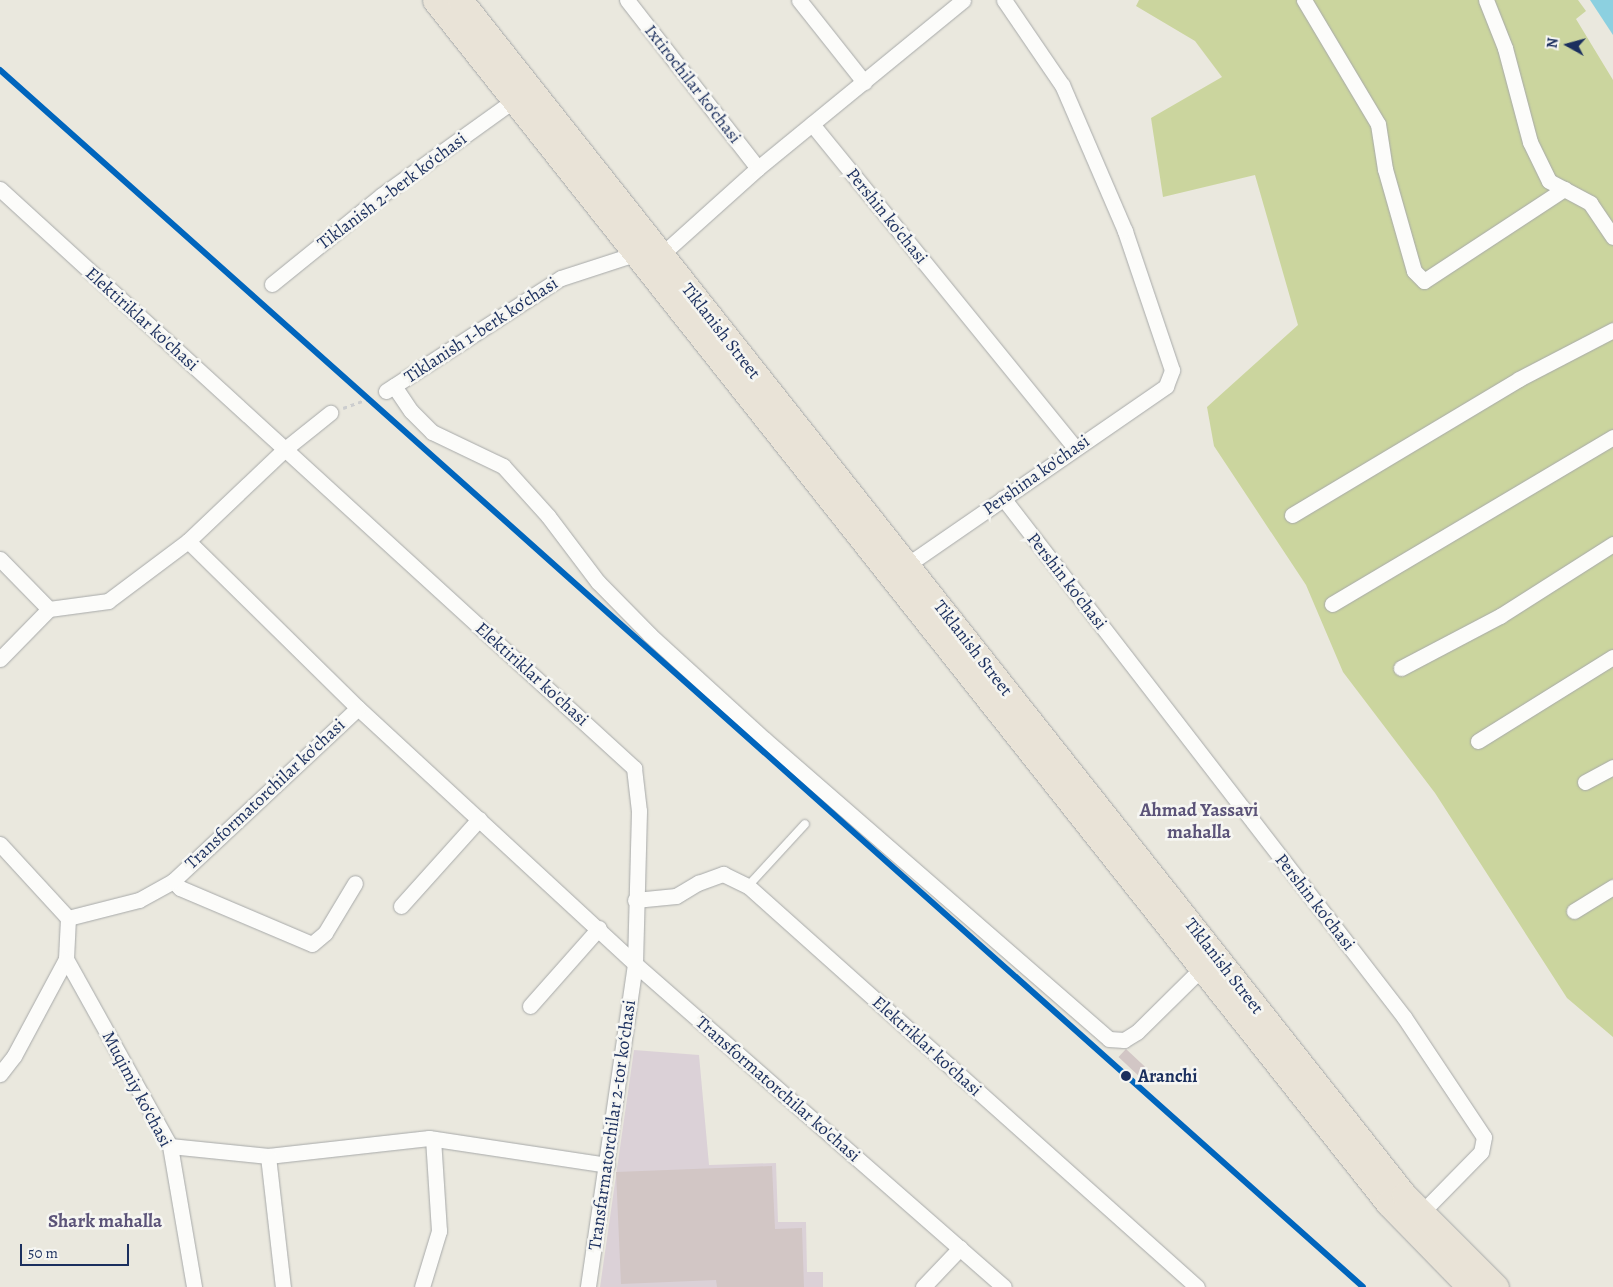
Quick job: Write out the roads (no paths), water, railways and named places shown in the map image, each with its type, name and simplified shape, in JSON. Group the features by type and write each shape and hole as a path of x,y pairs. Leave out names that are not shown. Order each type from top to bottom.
{"main road":[{"name":"Tiklanish Street","path":"435,0 1388,1204 1470,1287"},
{"name":"Tiklanish Street","path":"460,0 1404,1195 1496,1287"},
{"path":"636,254 661,255"}],"street":[{"name":"Ixtirochilar ko‘chasi","path":"627,0 758,168"},
{"path":"799,0 864,82"},
{"path":"661,255 758,168 963,0"},
{"name":"Pershina ko'chasi","path":"907,565 1166,386 1172,370 1125,231 1062,85 1004,0"},
{"path":"1304,0 1378,124 1385,169 1414,271 1424,281 1564,189"},
{"path":"1486,0 1505,48 1530,142 1549,181 1590,203 1613,237"},
{"name":"Tiklanish 2-berk ko‘chasi","path":"272,284 382,195 514,100"},
{"name":"Pershin ko'chasi","path":"812,124 1075,448"},
{"name":"Elektiriklar ko'chasi","path":"0,189 634,768 639,811 634,900 636,964"},
{"name":"Tiklanish 1-berk ko‘chasi","path":"636,254 561,278 390,389 432,432 503,466 548,516 598,582 650,635 764,739 1109,1040 1124,1040 1137,1032 1202,968"},
{"path":"1292,515 1519,379 1613,330"},
{"path":"0,659 49,609 108,601 188,540 285,449 330,413"},
{"path":"1332,604 1613,437"},
{"name":"Pershin ko'chasi","path":"1003,498 1404,1017 1484,1137 1481,1152 1422,1212"},
{"name":"Transformatorchilar ko'chasi","path":"188,540 358,708 636,964 1004,1287"},
{"path":"1401,668 1500,616 1613,544"},
{"path":"0,559 49,609"},
{"path":"1478,741 1613,657"},
{"name":"Transformatorchilar ko'chasi","path":"68,918 139,900 173,881 358,708"},
{"path":"1585,782 1613,767"},
{"path":"401,906 480,819"},
{"path":"0,844 68,918 66,959 2,1066"},
{"name":"Elektriklar ko‘chasi","path":"634,900 676,896 698,883 723,874 748,886 1197,1287"},
{"path":"173,881 180,888 312,944 325,933 355,883"},
{"path":"1574,912 1613,887"},
{"path":"530,1006 599,928"},
{"name":"Muqimiy ko‘chasi","path":"66,959 170,1146 194,1287"},
{"name":"Transfarmatorchilar 2-tor koʻchasi","path":"588,1287 636,964"},
{"path":"170,1146 268,1156 433,1139 607,1165"},
{"path":"422,1287 439,1231 433,1139"},
{"path":"268,1156 283,1287"},
{"path":"922,1287 960,1248"}],"lane":[{"path":"748,886 805,824"}],"water":[{"path":"1590,0 1613,0 1613,35"}],"place":[{"name":"Aranchi","path":"1126,1076"}],"district":[{"name":"Ahmad Yassavi mahalla","path":"1199,822"},
{"name":"Shark mahalla","path":"105,1222"}]}
